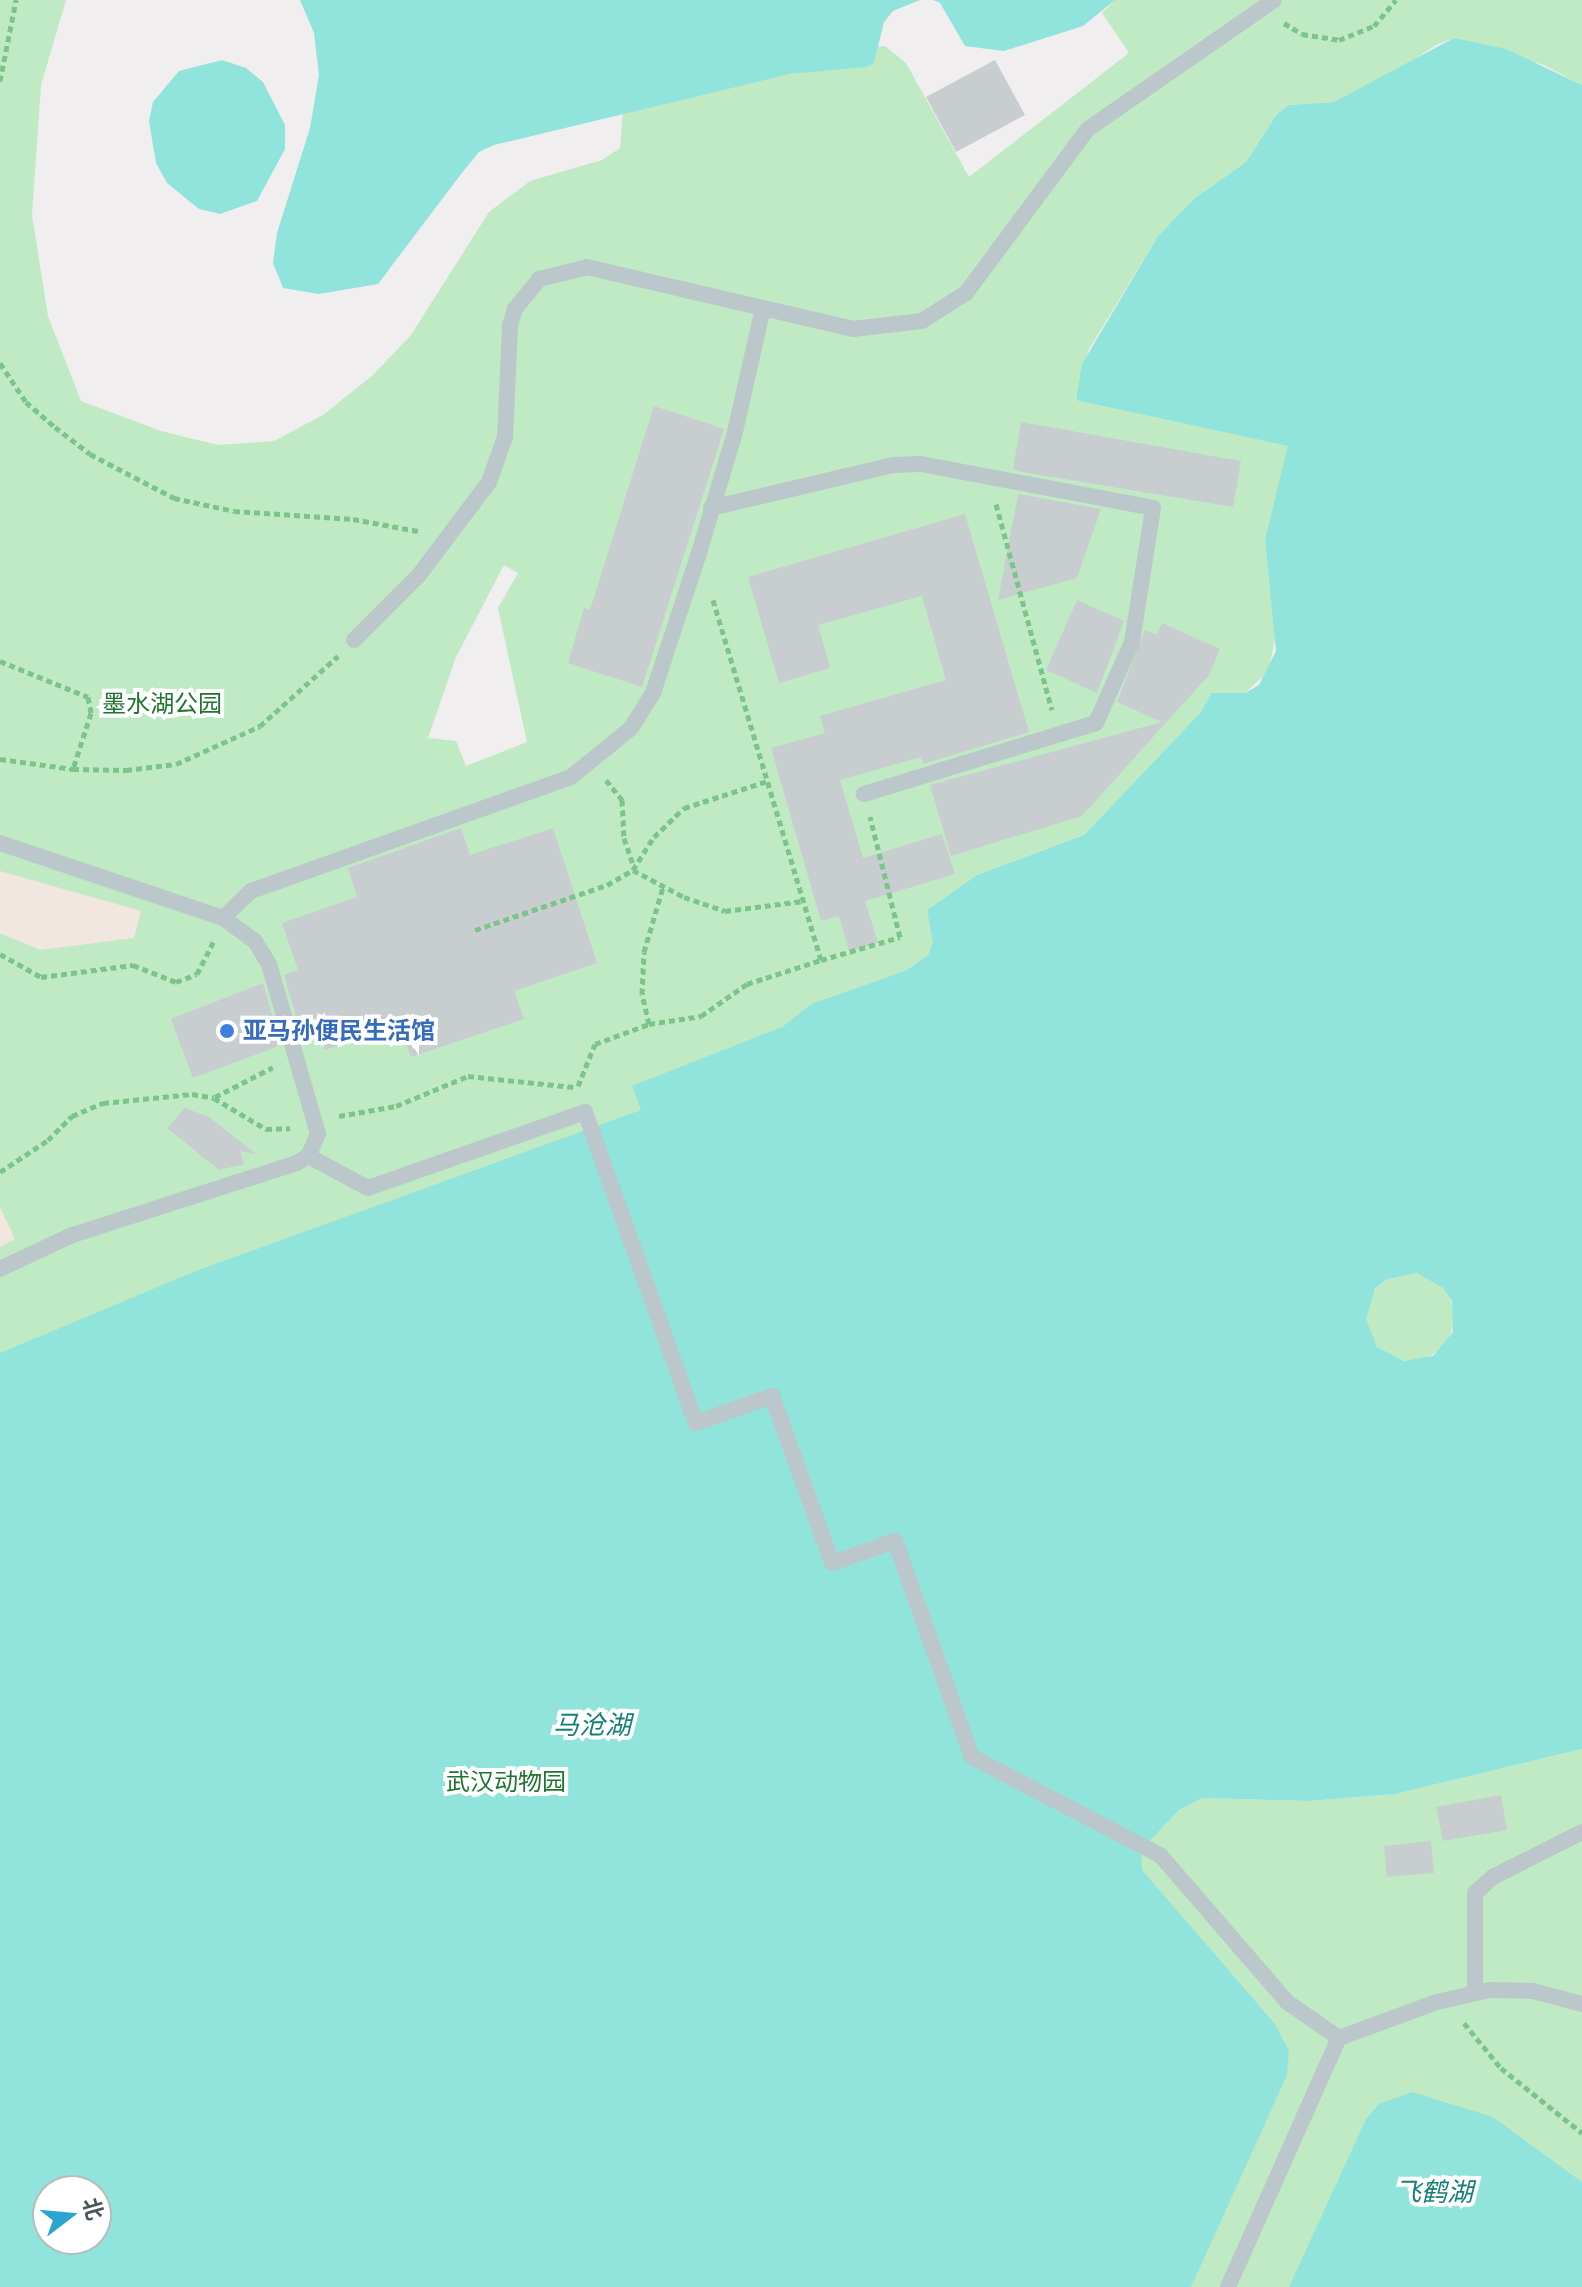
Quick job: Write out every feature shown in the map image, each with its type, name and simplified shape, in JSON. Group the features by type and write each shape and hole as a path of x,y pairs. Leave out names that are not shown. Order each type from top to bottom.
{"lane":[{"path":"354,640 446,542 500,459 510,325 515,309 539,279 587,267 853,329 899,328 939,311 966,293 1088,129 1271,2"},
{"path":"223,918 251,891 571,777 592,764 631,728 653,693 699,553 735,432 763,308"},
{"path":"711,508 893,465 921,464 1153,508 1132,642 1096,723 864,794"},
{"path":"0,843 223,918 262,951 318,1121 317,1140 308,1156 70,1236 0,1269"},
{"path":"308,1156 368,1188 585,1112 696,1423 772,1396 832,1563 895,1541 972,1757 1146,1845 1211,1908 1287,2002 1339,2038"},
{"path":"1475,1992 1475,1893 1493,1877 1582,1832"},
{"path":"1228,2287 1339,2038 1475,1992 1533,1991 1582,2004"}],"path":[{"path":"0,81 16,0"},
{"path":"1271,2 1302,34 1339,40 1374,26 1396,0"},
{"path":"0,363 26,402 55,427 90,454 174,498 234,511 353,519 446,542"},
{"path":"1001,479 994,510 1059,735"},
{"path":"699,553 821,960"},
{"path":"0,759 73,769 151,768 222,746 287,707 354,640"},
{"path":"0,661 88,697 91,713 73,769"},
{"path":"592,764 622,800 624,838 633,868 663,887 709,907 739,912 803,901"},
{"path":"475,930 581,895 633,868 654,837 684,808 767,781"},
{"path":"585,1112 577,1088 595,1044 649,1024 701,1016 747,984 821,960 887,945 901,931 864,794"},
{"path":"649,1024 642,994 644,952 663,887"},
{"path":"0,954 41,977 133,965 182,982 197,974 223,918"},
{"path":"214,1098 298,1054"},
{"path":"0,1172 90,1106 177,1094 214,1098 266,1129 282,1130 396,1106 468,1076 577,1088"},
{"path":"1447,1999 1501,2068 1582,2133"}],"green space":[{"name":"武汉动物园","path":"0,0 66,0 41,85 32,215 48,316 81,401 161,431 218,445 274,441 323,415 373,375 411,335 489,212 530,181 602,160 620,148 623,112 790,74 874,63 877,47 885,46 906,63 969,177 1129,53 1102,13 1115,0 1582,0 1582,85 1544,65 1454,38 1436,45 1386,78 1334,102 1289,105 1277,114 1246,162 1195,198 1158,236 1088,351 1076,399 1289,446 1265,539 1276,631 1269,671 1245,693 1211,693 1201,712 1084,835 977,875 927,910 934,943 928,955 907,970 811,1004 782,1027 1159,1831 1179,1810 1202,1798 1309,1801 1395,1794 1582,1749 1582,2287 0,2287","holes":["504,565 518,573 498,608 527,742 466,766 456,741 428,738 456,657"]},
{"path":"1410,1273 1435,1280 1447,1292 1454,1317 1447,1342 1435,1354 1410,1361 1385,1354 1373,1342 1366,1317 1373,1292 1385,1280"}],"sand":[{"path":"0,871 141,911 134,938 40,950 0,933"},
{"path":"0,1207 15,1239 0,1247"}],"water":[{"path":"300,0 920,0 893,11 884,22 874,63 866,67 790,74 494,145 479,152 378,284 319,294 283,288 273,263 277,233 310,128 319,75 314,33"},
{"path":"933,0 1115,0 1083,26 1004,51 965,46 940,3"},
{"name":"马沧湖","path":"1454,38 1506,49 1582,85 1582,1749 1395,1794 1309,1801 1202,1798 1179,1810 1141,1850 1142,1870 1275,2024 1289,2051 1287,2075 1191,2287 0,2287 0,1353 196,1271 641,1110 632,1086 782,1027 811,1004 907,970 928,955 933,943 927,910 977,875 1084,835 1201,712 1211,693 1245,693 1259,685 1276,651 1265,539 1288,446 1076,400 1082,364 1158,236 1195,198 1246,162 1277,114 1289,105 1334,102","holes":["1417,1273 1443,1288 1452,1301 1453,1332 1433,1356 1404,1361 1377,1347 1366,1319 1375,1289 1387,1279"]},
{"path":"222,60 246,68 263,82 285,125 285,149 257,201 220,214 199,209 167,183 156,163 149,121 153,102 179,71"},
{"name":"飞鹤湖","path":"1412,2092 1493,2117 1582,2182 1582,2287 1289,2287 1366,2119 1379,2104"}],"building":[{"path":"995,60 1025,115 956,152 926,97"},
{"path":"654,406 724,429 642,687 568,663 584,608 590,610"},
{"path":"1021,422 1241,461 1233,507 1022,472 1013,468"},
{"path":"1018,494 1101,509 1077,578 998,600"},
{"path":"965,514 1029,732 923,764 921,757 840,780 863,858 942,834 955,874 865,901 878,943 849,951 839,916 821,921 771,748 825,733 820,716 946,680 922,596 818,625 830,668 779,683 748,577"},
{"path":"1077,600 1124,621 1097,693 1046,670"},
{"path":"1162,623 1220,649 1209,675 1082,816 951,856 930,785 1162,722 1117,702 1145,630 1157,635"},
{"path":"461,828 470,855 553,828 597,963 514,991 524,1019 411,1057 400,1026 325,1050 318,1031 302,1037 284,975 298,970 282,923 357,897 348,868"},
{"name":"亚马孙便民生活馆","path":"263,983 281,1045 193,1078 171,1019"},
{"path":"185,1108 209,1117 256,1154 240,1151 244,1164 219,1170 167,1128"},
{"path":"1501,1795 1507,1830 1443,1841 1436,1807"},
{"path":"1431,1841 1434,1873 1387,1877 1384,1846"}],"place":[{"name":"亚马孙便民生活馆","path":"227,1031"}],"park label":[{"name":"墨水湖公园","path":"162,704"}]}
